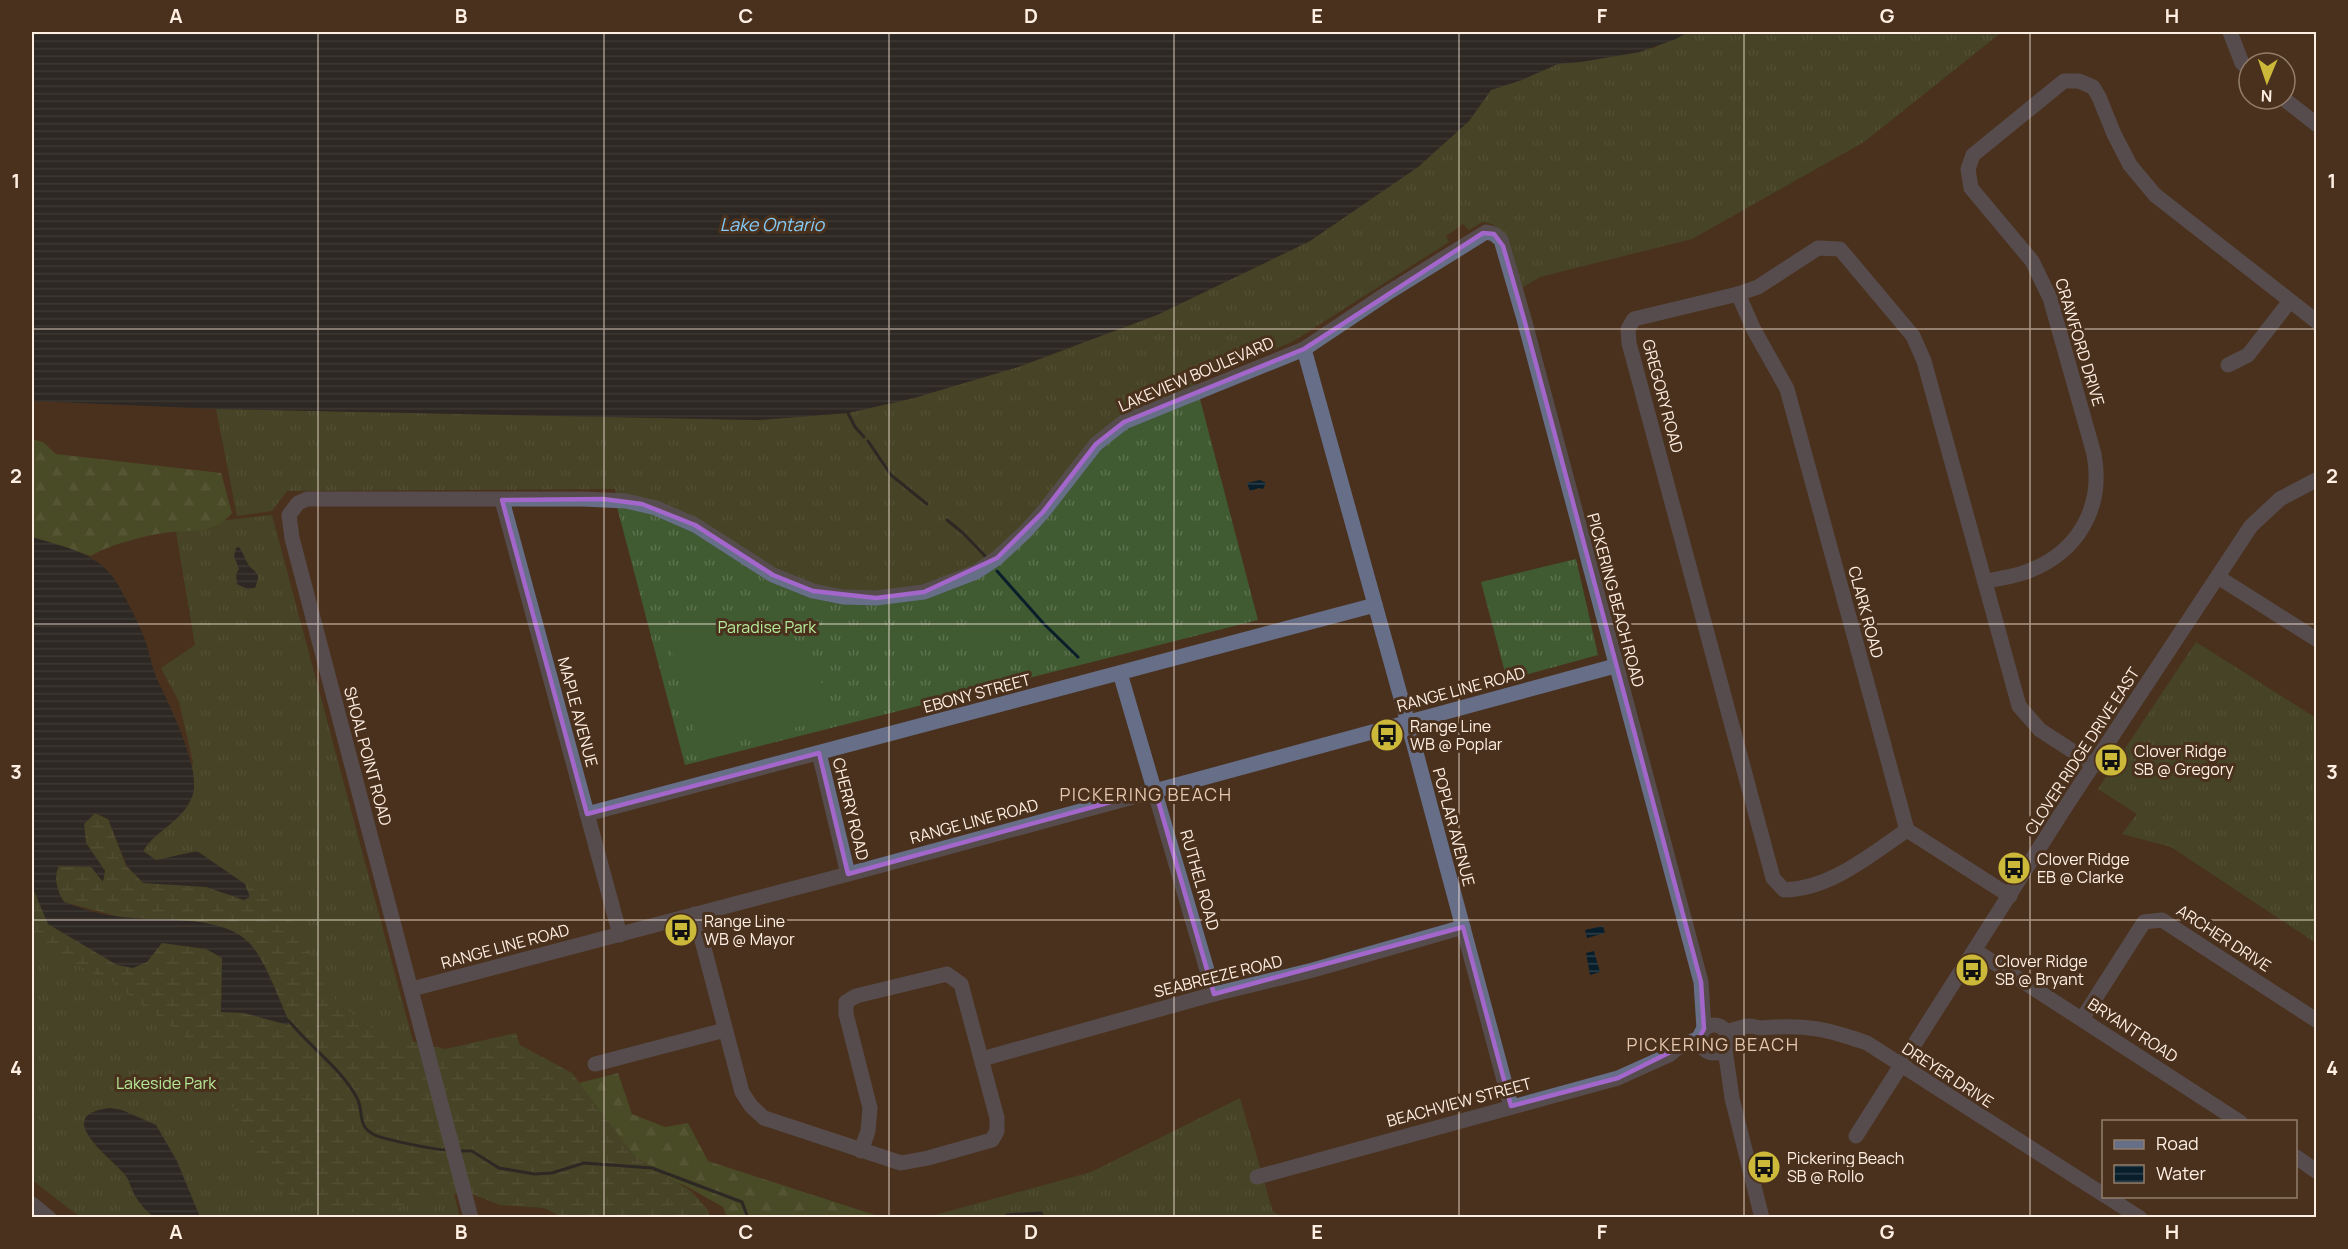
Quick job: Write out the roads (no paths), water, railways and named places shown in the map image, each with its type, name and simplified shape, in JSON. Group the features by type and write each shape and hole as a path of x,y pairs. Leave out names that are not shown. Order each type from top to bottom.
{"street":[{"path":"2230,32 2237,51"},
{"name":"CRAWFORD DRIVE","path":"1985,582 2025,572 2051,560 2073,542 2086,523 2095,500 2097,471 2061,331 2050,298 2032,261 1971,188 1968,169 1973,155 2064,81 2079,81 2092,87 2100,97 2114,134 2130,165 2155,195 2316,321"},
{"path":"2297,109 2316,124"},
{"name":"LAKEVIEW BOULEVARD","path":"502,500 603,499 642,504 694,525 773,575 813,591 859,598 911,595 960,579 976,572 997,558 1037,519 1096,444 1124,422 1304,349 1483,233 1490,232"},
{"name":"PICKERING BEACH ROAD","path":"1490,232 1501,240 1509,267 1701,982 1726,1093 1732,1098 1762,1218"},
{"name":"GREGORY ROAD","path":"1907,830 1837,876 1803,890 1784,890 1773,878 1632,354 1628,330 1634,319 1738,294 1758,286 1818,248 1840,249 1913,336 1924,361 2019,706 2040,730 2094,765"},
{"name":"CLARK ROAD","path":"1738,294 1754,330 1787,389 1907,830"},
{"path":"2228,365 2248,355 2290,301"},
{"name":"POPLAR AVENUE","path":"1304,349 1511,1106"},
{"name":"CLOVER RIDGE DRIVE EAST","path":"1856,1136 2094,765 2251,526 2280,499 2316,480"},
{"name":"SHOAL POINT ROAD","path":"471,1218 290,529 290,515 298,503 307,499 502,500"},
{"name":"MAPLE AVENUE","path":"502,500 620,935"},
{"path":"2218,577 2316,639"},
{"name":"EBONY STREET","path":"587,814 1375,605"},
{"name":"RANGE LINE ROAD","path":"412,989 848,874 1615,666"},
{"name":"RUTHEL ROAD","path":"1120,673 1214,994"},
{"name":"CHERRY ROAD","path":"819,753 848,874"},
{"path":"1907,830 2010,896"},
{"path":"694,915 742,1092 751,1106 764,1118 861,1151 901,1163 992,1140 997,1131 997,1118 961,984 947,974 856,996 846,1002 846,1014 870,1108 868,1131 861,1151"},
{"name":"ARCHER DRIVE","path":"2082,1019 2144,922 2162,920 2316,1020"},
{"name":"SEABREEZE ROAD","path":"982,1059 1463,927"},
{"name":"BRYANT ROAD","path":"1976,951 2237,1120"},
{"name":"DREYER DRIVE","path":"1715,1040 1745,1037 1759,1028 1783,1025 1832,1031 1867,1043 2102,1195"},
{"path":"595,1064 725,1030"},
{"name":"BEACHVIEW STREET","path":"1257,1177 1618,1077 1669,1055 1715,1040"},
{"path":"2297,1158 2316,1171"},
{"name":"DREYER DRIVE","path":"2107,1198 2140,1218"},
{"path":"32,1204 49,1218"}],"water":[{"name":"Lake Ontario","path":"32,32 1688,32 1676,39 1640,52 1558,64 1522,80 1491,90 1469,121 1418,167 1310,241 1157,315 1018,367 914,398 848,413 758,420 216,409 32,401"},
{"path":"1260,480 1266,483 1263,489 1250,491 1247,483"},
{"path":"32,537 86,555 112,576 142,631 156,677 183,737 193,771 192,797 182,813 143,851 156,860 197,851 245,884 250,897 244,900 206,887 143,883 127,866 108,819 95,813 84,824 86,843 105,871 103,882 91,867 59,866 56,879 64,902 106,915 203,923 234,932 246,940 258,955 289,1021 288,1025 244,1013 221,1012 222,958 206,949 162,943 147,962 133,968 117,965 48,924 32,886"},
{"path":"239,547 248,564 258,574 255,588 247,589 237,584 236,574 239,569 234,556 236,548"},
{"path":"1603,926 1605,933 1587,938 1585,930"},
{"path":"1594,951 1600,972 1590,975 1586,953"},
{"path":"110,1108 122,1110 156,1125 177,1161 200,1217 154,1217 141,1205 125,1175 98,1148 85,1128 85,1119 93,1112"}],"waterway":[{"path":"848,413 855,427 864,437"},
{"path":"868,441 891,475 927,504"},
{"path":"947,520 986,557"},
{"path":"997,571 1044,624 1078,657"},
{"path":"289,1021 343,1077 357,1098 363,1123 368,1131 397,1141 447,1150"},
{"path":"459,1151 472,1151 499,1168 534,1174 552,1173 584,1163 652,1168 742,1202 748,1218"},
{"path":"1005,1218 1007,1215 1041,1213 1044,1218"}],"place":[{"name":"Range Line WB @ Poplar","path":"1387,735"},
{"name":"Clover Ridge SB @ Gregory","path":"2111,760"},
{"name":"Clover Ridge EB @ Clarke","path":"2014,868"},
{"name":"Range Line WB @ Mayor","path":"681,930"},
{"name":"Clover Ridge SB @ Bryant","path":"1972,970"},
{"name":"Pickering Beach SB @ Rollo","path":"1764,1167"}],"district":[{"name":"PICKERING BEACH","path":"1146,795"},
{"name":"PICKERING BEACH","path":"1713,1045"}],"park label":[{"name":"Paradise Park","path":"767,627"},
{"name":"Lakeside Park","path":"166,1083"}]}
